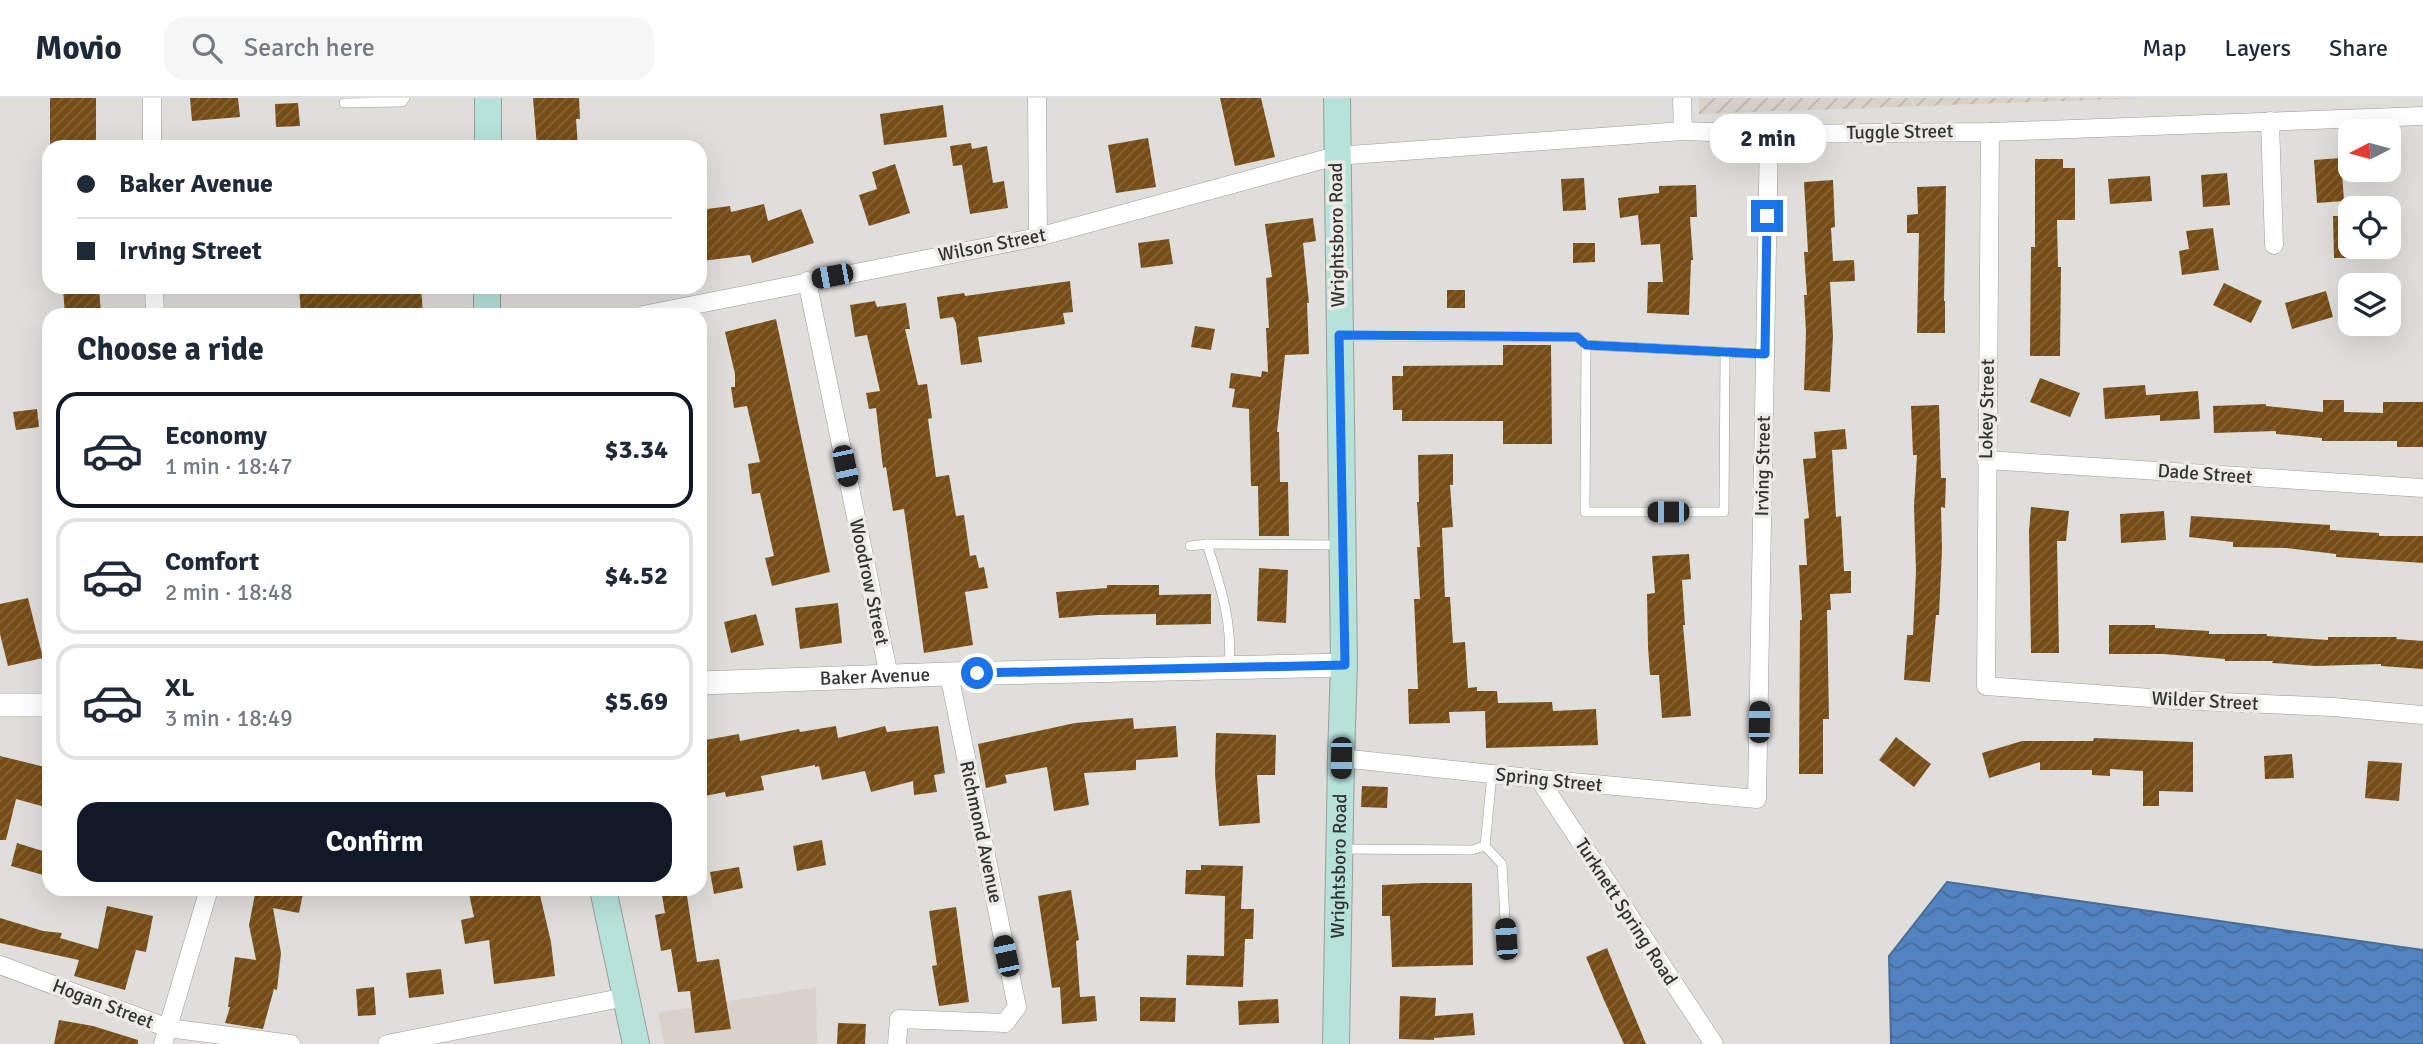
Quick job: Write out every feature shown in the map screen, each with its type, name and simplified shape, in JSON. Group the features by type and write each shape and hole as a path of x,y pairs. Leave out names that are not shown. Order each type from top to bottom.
{"main road":[{"path":"488,98 488,140"},
{"name":"Wrightsboro Road","path":"1336,1044 1345,665 1337,98"},
{"path":"604,896 636,1044"}],"street":[{"path":"152,98 152,140"},
{"path":"1037,98 1038,237"},
{"path":"1682,98 1683,131"},
{"name":"Tuggle Street","path":"1336,156 1683,131 1769,134 1990,132 2423,116"},
{"path":"2270,121 2274,245"},
{"name":"Lokey Street","path":"1986,685 1990,132"},
{"name":"Irving Street","path":"1757,799 1769,134"},
{"name":"Wilson Street","path":"677,308 1038,237 1336,156"},
{"name":"Woodrow Street","path":"807,281 889,676"},
{"name":"Dade Street","path":"1986,460 2423,488"},
{"name":"Baker Avenue","path":"707,683 1345,665"},
{"name":"Richmond Avenue","path":"897,1044 899,1019 1005,1023 1017,1007 949,674"},
{"name":"Wilder Street","path":"1986,685 2423,715"},
{"path":"0,705 42,705"},
{"name":"Spring Street","path":"1341,758 1757,799"},
{"name":"Turknett Spring Road","path":"1539,779 1713,1044"},
{"path":"166,1036 207,896"},
{"name":"Hogan Street","path":"0,965 166,1036 291,1044"},
{"path":"387,1044 626,997"}],"lane":[{"path":"344,103 402,102 405,98"},
{"path":"1339,335 1577,337 1586,345 1765,354"},
{"path":"1586,345 1585,512 1724,512 1725,353"},
{"path":"1207,544 1226,600 1231,643 1229,667"},
{"path":"1190,546 1343,545"},
{"path":"1492,774 1485,846 1502,864 1506,939"},
{"path":"1339,849 1472,850 1485,846"}],"shaded area":[{"path":"1699,98 2147,98 1699,114"},
{"path":"816,987 817,1044 664,1044 658,1013"}],"water":[{"path":"1947,882 2423,950 2423,1044 1891,1044 1889,956"}],"building":[{"path":"50,98 96,98 96,140 50,140"},
{"path":"190,98 238,98 240,117 192,121"},
{"path":"533,98 579,98 580,119 576,119 578,140 536,140"},
{"path":"1220,98 1261,98 1275,157 1235,166"},
{"path":"298,103 300,126 276,127 275,104"},
{"path":"943,105 947,137 884,145 880,114"},
{"path":"1148,138 1156,187 1116,193 1108,145"},
{"path":"971,143 972,149 987,146 993,183 1004,181 1008,208 970,214 962,165 953,166 950,146"},
{"path":"2338,158 2338,182 2343,182 2344,196 2338,196 2338,201 2317,203 2314,160"},
{"path":"2035,159 2063,159 2063,168 2075,168 2075,220 2057,220 2058,267 2061,267 2060,356 2030,356 2031,247 2035,247"},
{"path":"895,164 910,213 869,226 859,195 877,189 872,172"},
{"path":"2227,173 2230,205 2203,207 2201,175"},
{"path":"2150,176 2152,201 2110,204 2108,179"},
{"path":"1584,178 1586,210 1563,211 1561,179"},
{"path":"1833,180 1833,261 1854,260 1855,281 1830,282 1833,336 1830,392 1804,390 1804,295 1807,295 1804,252 1808,252 1804,182"},
{"path":"1696,185 1697,217 1690,217 1693,260 1689,315 1647,313 1648,282 1663,282 1660,244 1641,245 1638,215 1620,218 1618,198 1659,193 1659,186"},
{"path":"1946,186 1945,333 1917,333 1919,233 1907,233 1907,215 1918,214 1917,187"},
{"path":"764,204 768,221 801,209 814,243 752,263 750,255 707,260 707,209 730,206 731,212"},
{"path":"2333,216 2338,216 2338,258 2334,258"},
{"path":"1313,218 1316,241 1303,243 1309,303 1309,354 1285,355 1277,432 1280,482 1288,482 1289,536 1259,536 1258,486 1251,486 1249,409 1232,407 1235,389 1229,388 1231,373 1261,377 1262,371 1268,372 1266,278 1272,277 1265,224"},
{"path":"2213,228 2219,270 2182,275 2179,251 2189,249 2186,231"},
{"path":"1169,239 1173,264 1141,268 1138,243"},
{"path":"1573,243 1595,243 1595,262 1573,263"},
{"path":"1070,281 1073,312 1063,313 1065,324 978,337 982,362 961,365 956,323 953,317 940,319 937,297 964,293 965,296"},
{"path":"2224,283 2262,301 2251,323 2213,305"},
{"path":"1447,290 1465,290 1465,308 1447,308"},
{"path":"2326,291 2333,317 2292,329 2285,303"},
{"path":"63,294 100,294 100,308 64,308"},
{"path":"300,294 422,294 422,308 300,308"},
{"path":"875,301 877,307 906,303 910,329 905,329 918,385 927,384 932,418 928,419 936,477 949,475 956,516 964,515 970,556 976,555 979,568 984,567 988,588 965,592 973,645 924,653 904,509 893,511 886,467 883,468 876,408 869,409 866,393 880,391 867,335 855,337 850,305"},
{"path":"776,319 830,572 772,586 765,558 774,556 760,493 752,494 748,464 760,462 747,406 734,408 731,387 735,387 735,374 725,332"},
{"path":"1195,326 1215,329 1211,350 1191,347"},
{"path":"1503,345 1551,345 1552,444 1503,444 1503,421 1402,421 1402,410 1393,410 1392,376 1403,376 1403,366 1503,365"},
{"path":"2040,378 2080,393 2070,417 2030,402"},
{"path":"2145,385 2146,395 2198,391 2200,419 2160,421 2160,415 2105,419 2103,388"},
{"path":"2323,400 2344,400 2344,412 2383,413 2383,402 2423,402 2423,447 2397,447 2397,441 2322,441 2322,438 2276,434 2276,431 2214,433 2213,406 2266,404 2323,412"},
{"path":"1939,405 1941,478 1946,478 1945,508 1941,507 1939,615 1936,615 1930,682 1904,680 1907,635 1913,635 1916,571 1914,506 1917,455 1913,455 1911,406"},
{"path":"37,409 39,427 16,430 13,412"},
{"path":"1845,429 1847,449 1832,450 1836,517 1841,516 1844,571 1851,571 1851,593 1830,594 1831,610 1827,610 1829,719 1823,719 1823,774 1799,774 1802,620 1799,565 1807,565 1804,519 1809,518 1803,459 1816,458 1814,432"},
{"path":"1453,454 1453,485 1450,485 1453,527 1442,528 1445,597 1450,597 1453,643 1465,642 1468,688 1497,691 1498,703 1552,702 1553,711 1596,709 1598,745 1486,748 1485,711 1449,712 1450,723 1409,724 1408,689 1418,689 1414,599 1420,599 1417,547 1420,547 1418,455"},
{"path":"2031,507 2069,511 2066,541 2057,541 2059,653 2031,653"},
{"path":"2164,511 2166,540 2121,543 2120,514"},
{"path":"2191,516 2330,525 2330,530 2379,533 2379,536 2423,536 2423,563 2336,557 2336,554 2286,548 2233,547 2233,542 2189,537"},
{"path":"1689,554 1691,579 1682,580 1691,716 1662,718 1659,675 1650,675 1648,647 1647,594 1655,593 1652,556"},
{"path":"1259,568 1288,570 1286,623 1257,621"},
{"path":"1107,585 1159,585 1159,595 1211,594 1211,624 1156,625 1156,614 1059,618 1056,592 1107,588"},
{"path":"28,598 42,658 8,666 0,634 0,604"},
{"path":"838,603 842,643 800,649 795,608"},
{"path":"756,614 764,645 731,653 724,622"},
{"path":"2109,625 2155,625 2155,628 2209,631 2209,634 2267,634 2328,640 2328,637 2397,637 2396,639 2423,641 2423,669 2381,664 2316,666 2272,663 2273,661 2225,661 2163,654 2109,654"},
{"path":"1133,718 1134,729 1176,726 1178,757 1136,760 1136,770 1084,773 1089,805 1054,811 1047,767 1005,775 1007,783 986,788 978,744 1075,723"},
{"path":"836,726 838,738 885,726 887,732 938,726 945,773 934,775 937,792 914,795 913,781 871,792 865,771 822,780 819,766 815,765 761,776 764,790 726,797 725,792 707,796 707,740 739,734 740,741 799,729 800,732"},
{"path":"1216,733 1276,735 1275,775 1257,775 1260,823 1219,826 1215,774"},
{"path":"1896,737 1931,764 1914,787 1879,760"},
{"path":"2094,738 2193,742 2193,792 2159,791 2159,806 2143,806 2143,771 2110,769 2110,776 2092,775 2092,770 2040,770 2040,762 1989,778 1982,753 2022,741 2093,741"},
{"path":"2292,754 2294,778 2265,779 2264,756"},
{"path":"0,756 42,766 42,806 16,799 6,840 0,840"},
{"path":"2368,761 2402,763 2399,801 2365,798"},
{"path":"1362,786 1388,787 1387,808 1361,807"},
{"path":"822,840 826,865 797,871 793,846"},
{"path":"17,843 42,851 42,875 11,866"},
{"path":"1201,865 1243,866 1241,909 1254,909 1253,939 1245,939 1243,987 1186,985 1187,955 1224,956 1225,896 1185,894 1186,870 1201,870"},
{"path":"739,867 743,888 714,894 710,872"},
{"path":"1472,883 1473,965 1392,967 1390,916 1382,916 1382,885"},
{"path":"1071,890 1079,940 1076,941 1080,997 1095,996 1097,1021 1062,1024 1060,987 1052,988 1038,896"},
{"path":"255,896 303,896 299,913 273,908 281,953 277,990 274,989 263,1029 225,1023 230,1007 235,957 256,960 249,925"},
{"path":"470,896 540,896 551,942 555,976 494,984 489,940 465,944 461,920 474,917"},
{"path":"662,896 687,896 697,962 719,959 731,1029 695,1033 690,991 678,992 671,949 661,951 655,915 665,913"},
{"path":"107,906 153,916 146,952 136,950 125,990 74,976 79,960 0,943 0,918 43,931 62,933 60,938 98,949"},
{"path":"956,907 969,1002 939,1006 932,966 937,965 929,911"},
{"path":"1607,948 1646,1044 1624,1044 1586,957"},
{"path":"441,969 444,994 409,998 406,973"},
{"path":"374,987 376,1015 358,1016 356,989"},
{"path":"1400,996 1436,998 1435,1016 1473,1013 1475,1035 1434,1040 1399,1039"},
{"path":"1140,997 1176,998 1175,1022 1140,1021"},
{"path":"1278,999 1279,1023 1239,1025 1238,1001"},
{"path":"59,1020 93,1026 138,1040 138,1044 54,1044"},
{"path":"838,1023 866,1024 865,1044 837,1044"}],"route":[{"path":"977,673 1345,665 1339,335 1577,337 1586,345 1765,354 1767,216"}]}
